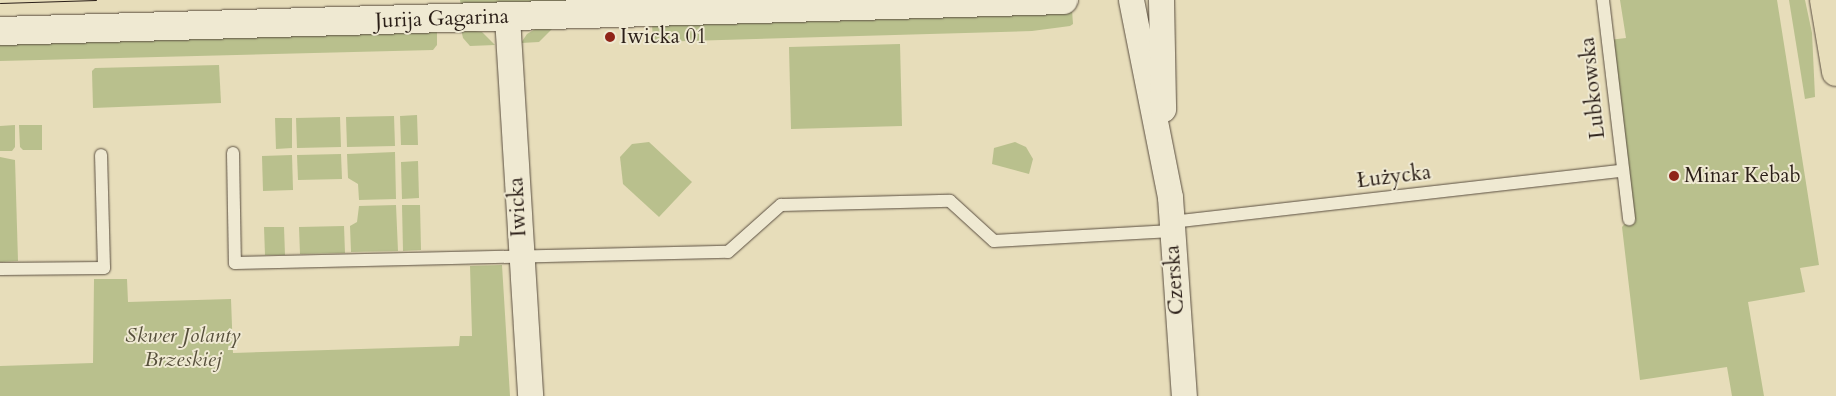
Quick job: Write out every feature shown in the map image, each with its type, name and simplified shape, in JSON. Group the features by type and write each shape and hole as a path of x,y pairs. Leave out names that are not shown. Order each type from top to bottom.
{"main road":[{"name":"Jurija Gagarina","path":"0,31 1064,0"},
{"path":"1824,0 1836,72"}],"street":[{"name":"Czerska","path":"1131,0 1164,164 1172,227 1184,396"},
{"name":"Czerska","path":"1161,0 1164,164"},
{"name":"Iwicka","path":"507,17 530,396"}],"lane":[{"name":"Lubkowska","path":"1603,0 1629,219"},
{"name":"Łużycka","path":"233,153 235,263 728,252 782,205 950,201 994,241 1172,227 1622,171"},
{"path":"0,269 104,268 101,155"}],"green space":[{"path":"460,0 693,0 461,6"},
{"path":"1620,0 1777,0 1819,265 1800,268 1805,292 1748,302 1764,396 1732,396 1727,367 1640,380 1622,227 1629,219 1609,40 1626,38"},
{"path":"1789,0 1805,0 1812,33 1815,97 1805,99"},
{"path":"1072,10 1073,24 1070,26 1032,31 654,42 652,24"},
{"path":"554,27 539,42 521,43 527,34 537,28"},
{"path":"437,29 437,45 433,50 0,61 0,43"},
{"path":"461,29 482,32 495,45 470,46 463,38"},
{"path":"900,44 902,126 791,129 789,47"},
{"path":"219,65 221,103 93,108 92,71 95,68"},
{"path":"417,115 418,145 401,145 400,116"},
{"path":"394,116 395,146 347,147 346,117"},
{"path":"340,117 341,147 297,148 296,118"},
{"path":"275,118 292,118 292,148 276,149"},
{"path":"15,125 15,147 12,151 0,151 0,126"},
{"path":"19,125 42,125 42,150 23,150 20,147"},
{"path":"649,142 692,182 659,217 623,184 620,157 632,144"},
{"path":"1015,142 1026,147 1033,159 1029,174 992,164 994,148"},
{"path":"395,152 396,199 359,200 358,184 348,178 347,154"},
{"path":"341,154 342,179 298,180 297,155"},
{"path":"292,155 293,190 263,191 262,156"},
{"path":"0,157 15,160 18,261 0,262"},
{"path":"418,161 419,198 402,199 401,162"},
{"path":"396,205 398,251 351,252 350,226 357,222 359,206"},
{"path":"402,205 420,205 421,250 403,251"},
{"path":"344,226 345,253 300,254 299,227"},
{"path":"264,227 284,227 285,255 265,255"},
{"name":"Skwer Jolanty Brzeskiej","path":"502,265 510,396 0,396 0,366 93,363 94,279 127,279 128,302 231,299 233,353 459,346 460,336 472,336 470,266"}],"tram line":[{"path":"0,3 96,0"}],"place":[{"name":"Iwicka 01","path":"610,37"},
{"name":"Minar Kebab","path":"1674,176"}]}
